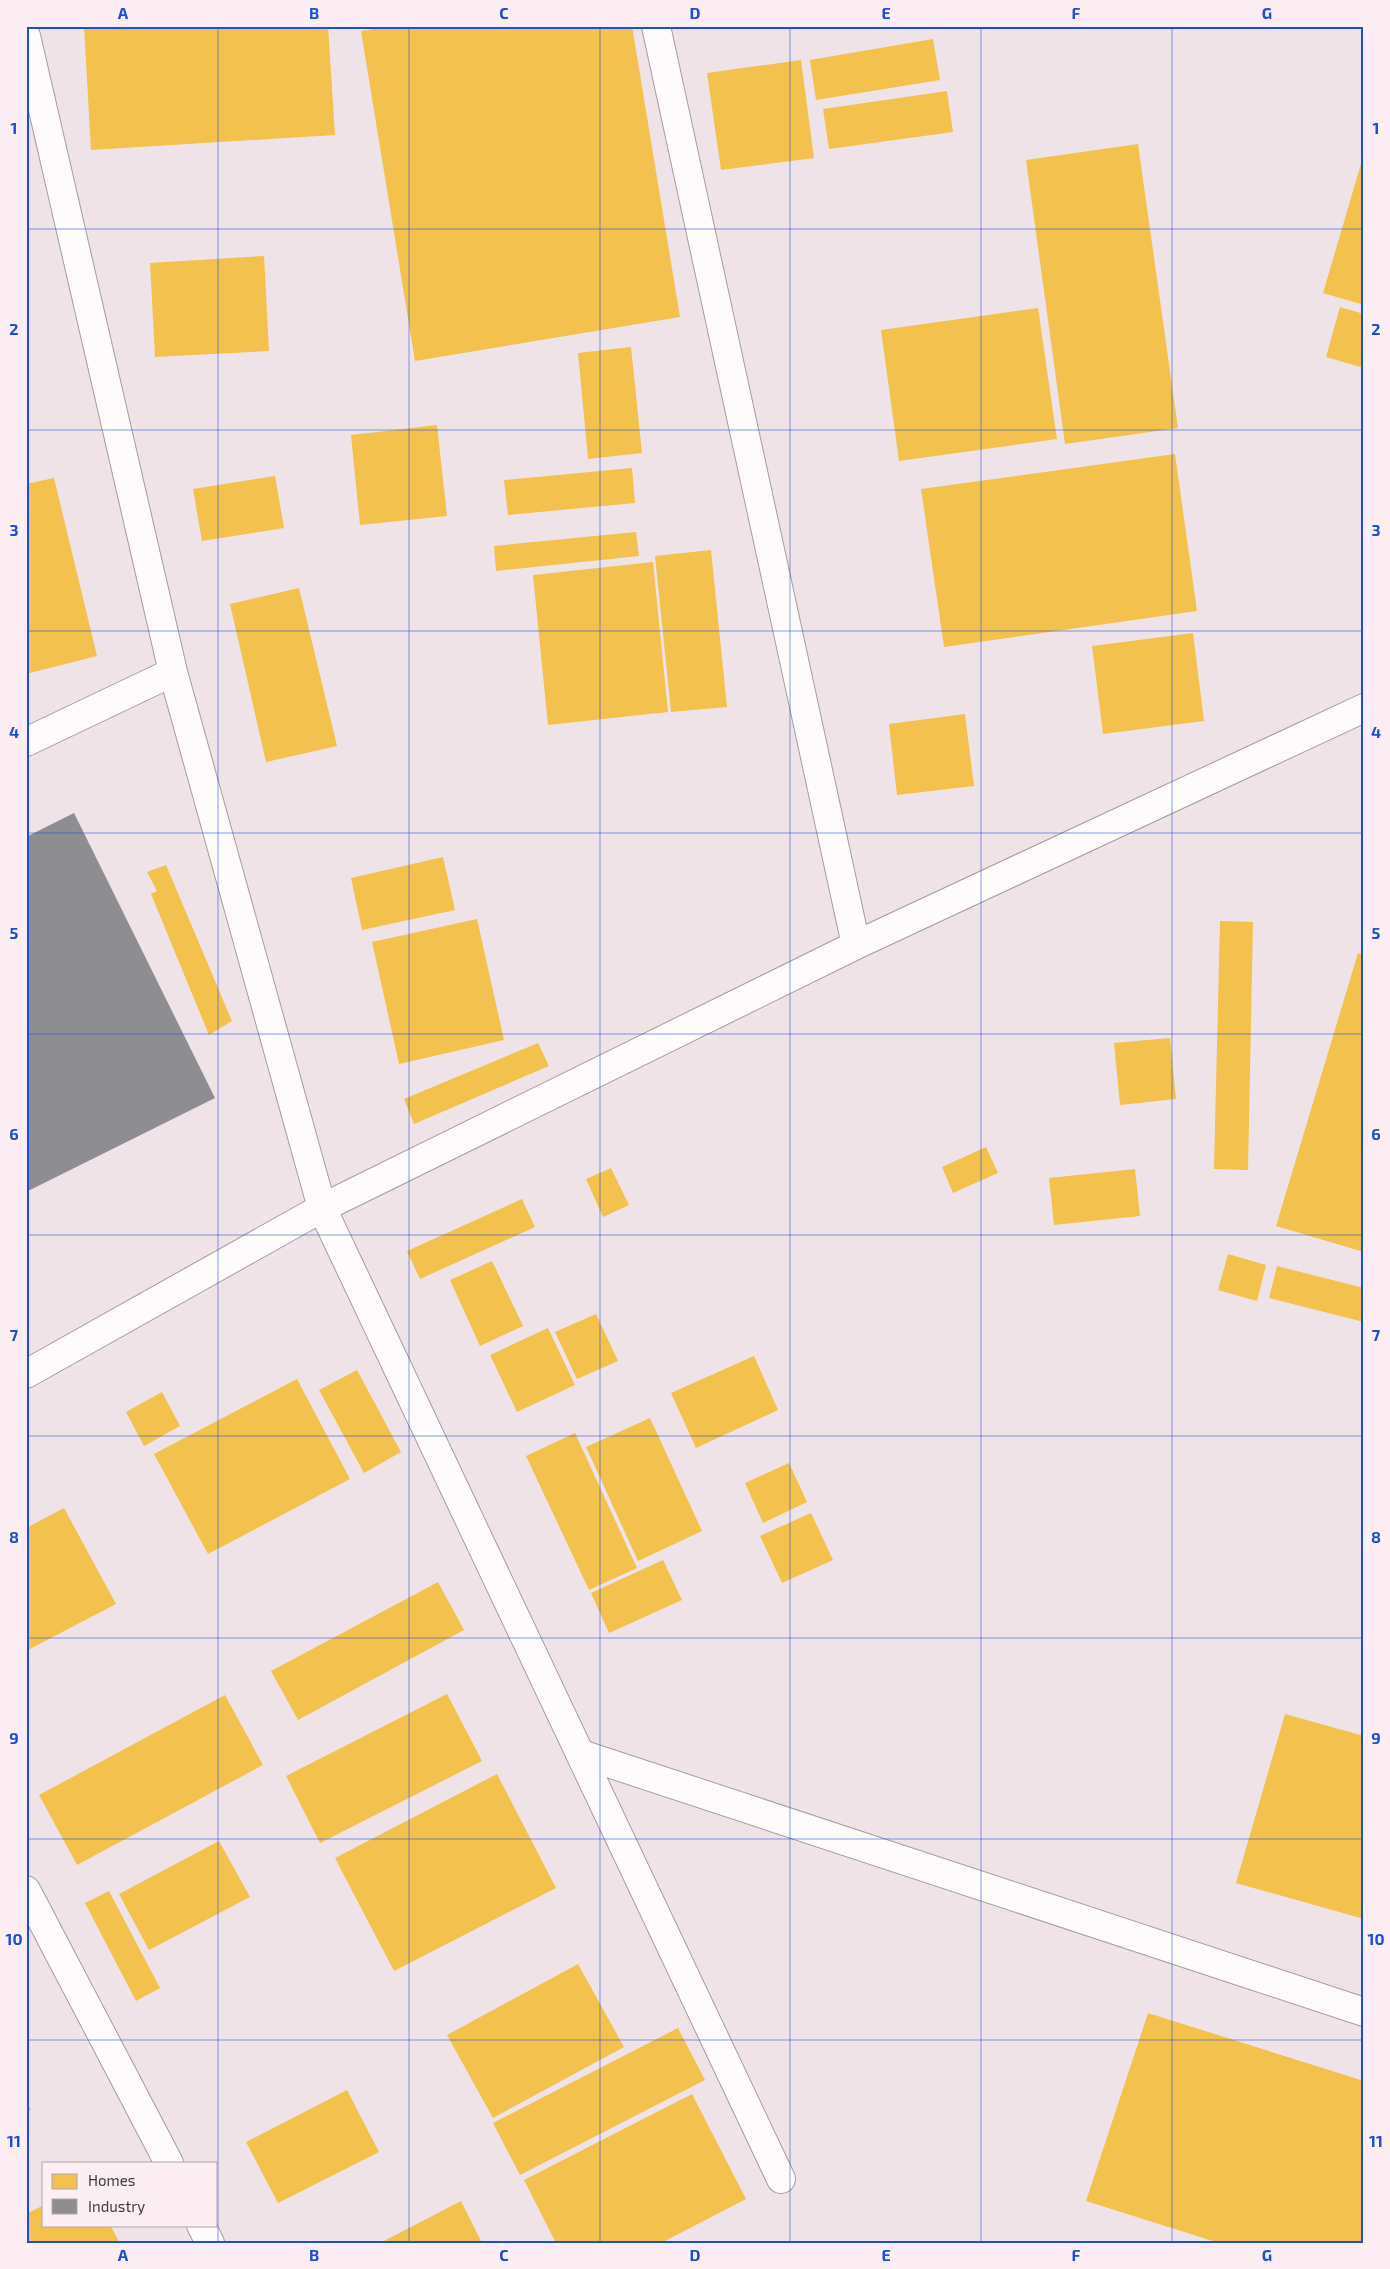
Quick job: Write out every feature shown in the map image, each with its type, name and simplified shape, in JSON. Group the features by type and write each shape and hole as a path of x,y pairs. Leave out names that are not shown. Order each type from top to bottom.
{"street":[{"path":"656,26 856,945"},
{"path":"26,36 173,672 322,1208 781,2179"},
{"path":"26,742 173,672"},
{"path":"26,1374 322,1208 856,945 1364,708"},
{"path":"581,1754 1364,2012"},
{"path":"26,1890 167,2162"},
{"path":"202,2226 210,2243"}],"building: Homes":[{"path":"84,26 328,26 335,135 91,150"},
{"path":"392,26 632,26 680,317 415,361 361,31"},
{"path":"933,39 940,80 816,100 810,60"},
{"path":"801,60 814,158 721,170 707,73"},
{"path":"947,91 953,132 829,149 823,109"},
{"path":"1138,144 1178,428 1065,444 1026,160"},
{"path":"1364,157 1364,305 1323,293"},
{"path":"264,256 269,351 155,357 150,263"},
{"path":"1340,307 1364,314 1364,368 1326,357"},
{"path":"1038,308 1057,439 899,461 881,330"},
{"path":"631,347 642,453 588,459 578,353"},
{"path":"437,425 447,516 360,525 351,435"},
{"path":"1175,454 1197,611 944,647 921,489"},
{"path":"632,468 635,503 508,515 504,480"},
{"path":"275,476 284,528 202,541 193,489"},
{"path":"54,478 97,656 26,674 26,484"},
{"path":"636,532 639,556 496,571 494,546"},
{"path":"711,550 727,707 671,712 655,556"},
{"path":"653,562 668,712 548,725 533,575"},
{"path":"299,588 337,746 266,762 230,604"},
{"path":"1193,633 1204,721 1103,734 1092,646"},
{"path":"965,714 974,786 897,795 889,724"},
{"path":"443,857 455,910 362,930 351,878"},
{"path":"166,865 232,1021 209,1035 151,894 157,891 147,872"},
{"path":"477,919 504,1040 399,1064 372,942"},
{"path":"1220,921 1253,922 1248,1170 1214,1169"},
{"path":"1358,953 1364,955 1364,1252 1276,1226"},
{"path":"1170,1038 1176,1099 1120,1105 1114,1043"},
{"path":"538,1043 549,1066 414,1124 404,1099"},
{"path":"986,1147 998,1173 953,1193 942,1167"},
{"path":"611,1168 629,1205 603,1217 586,1179"},
{"path":"1135,1169 1140,1216 1054,1225 1049,1178"},
{"path":"522,1199 535,1227 420,1279 407,1251"},
{"path":"1228,1254 1266,1265 1257,1301 1218,1290"},
{"path":"492,1261 523,1326 480,1346 450,1280"},
{"path":"1277,1266 1364,1288 1364,1322 1269,1298"},
{"path":"596,1314 618,1361 577,1379 555,1332"},
{"path":"548,1328 575,1385 517,1412 490,1355"},
{"path":"754,1356 778,1410 696,1448 671,1393"},
{"path":"357,1370 401,1452 364,1473 319,1390"},
{"path":"297,1379 350,1479 208,1554 154,1454"},
{"path":"162,1392 180,1426 144,1446 126,1412"},
{"path":"650,1418 702,1531 638,1561 586,1447"},
{"path":"575,1433 637,1568 589,1590 526,1456"},
{"path":"789,1463 807,1502 763,1523 745,1483"},
{"path":"64,1508 116,1604 26,1651 26,1528"},
{"path":"811,1513 833,1560 782,1583 760,1536"},
{"path":"663,1560 682,1600 609,1633 591,1593"},
{"path":"438,1582 464,1630 298,1720 271,1671"},
{"path":"447,1694 482,1761 320,1843 286,1776"},
{"path":"225,1695 263,1765 77,1865 39,1795"},
{"path":"1285,1714 1364,1736 1364,1919 1236,1883"},
{"path":"497,1774 556,1888 394,1971 335,1858"},
{"path":"219,1841 250,1897 149,1950 119,1894"},
{"path":"109,1891 160,1988 136,2001 85,1903"},
{"path":"578,1964 624,2047 493,2118 447,2035"},
{"path":"1148,2013 1364,2081 1364,2243 1219,2243 1086,2201"},
{"path":"678,2028 705,2080 520,2175 493,2123"},
{"path":"347,2090 379,2152 278,2203 246,2142"},
{"path":"692,2094 746,2199 661,2243 556,2243 524,2180"},
{"path":"26,2101 31,2110 26,2112"},
{"path":"461,2201 482,2243 380,2243"},
{"path":"42,2206 42,2226 111,2226 120,2243 26,2243 26,2214"}],"building: Industry":[{"path":"74,813 215,1098 26,1192 26,837"}]}
